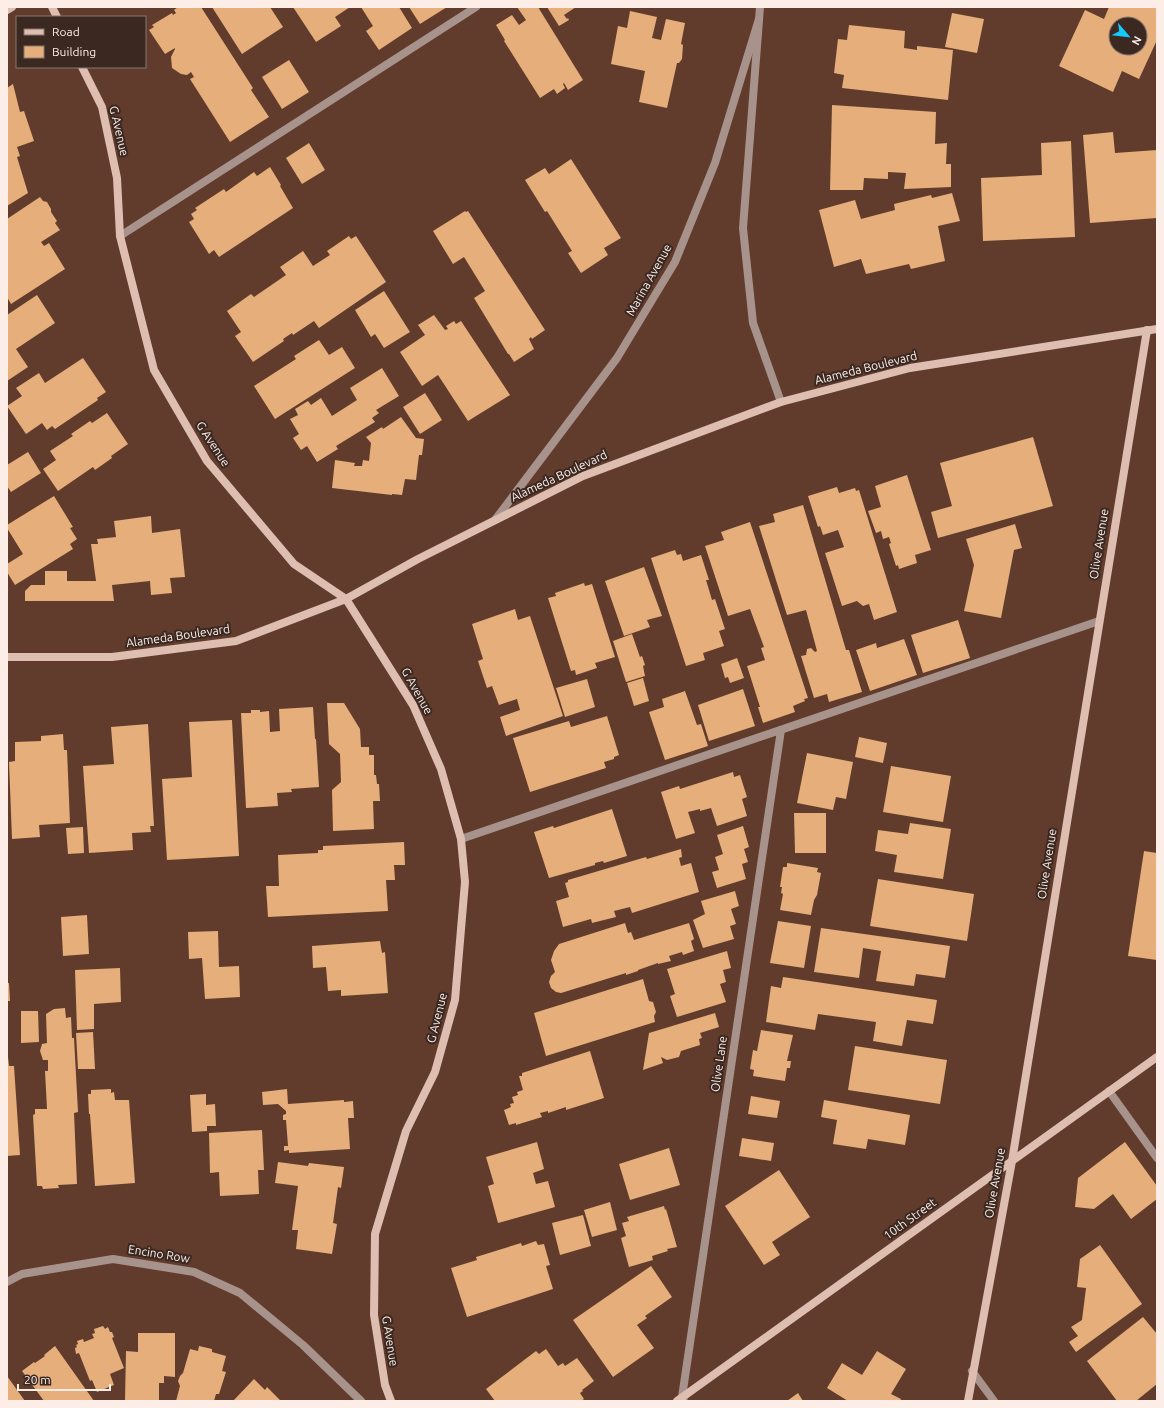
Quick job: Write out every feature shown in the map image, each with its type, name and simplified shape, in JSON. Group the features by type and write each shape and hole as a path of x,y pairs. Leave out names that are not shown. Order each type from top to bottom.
{"street":[{"path":"7,10 12,7"},
{"path":"52,7 56,16"},
{"path":"120,236 476,7"},
{"name":"Marina Avenue","path":"760,7 743,228 753,323 781,402"},
{"name":"Marina Avenue","path":"495,520 617,358 676,262 715,163 759,19"},
{"name":"G Avenue","path":"82,68 102,107 117,178 120,236 154,370 207,461 294,564 346,599 413,705 441,769 461,839 465,882 455,1000 435,1072 406,1131 375,1234 374,1315 385,1385 390,1401"},
{"name":"Alameda Boulevard","path":"7,657 112,657 236,641 346,599 418,559 583,476 781,402 910,368 1157,329"},
{"name":"Olive Avenue","path":"968,1401 972,1371 1012,1161 1147,330"},
{"path":"461,839 1099,621"},
{"name":"Olive Lane","path":"681,1400 781,730"},
{"name":"10th Street","path":"681,1400 1157,1057"},
{"path":"1109,1091 1157,1158"},
{"name":"Encino Row","path":"7,1282 22,1274 113,1258 194,1272 240,1293 303,1345 361,1401"},
{"path":"972,1371 994,1401"}],"building":[{"path":"178,7 201,7 253,88 251,90 269,117 230,142 190,79 194,77 191,72 187,75 181,74 172,68 171,57 175,48 165,54 149,30 154,27 152,25 172,13 173,15 176,13 174,10"},
{"path":"212,7 270,7 283,27 242,54"},
{"path":"293,7 350,7 335,17 341,26 316,42"},
{"path":"361,7 399,7 412,28 379,50 366,31 373,26"},
{"path":"409,7 447,7 420,24"},
{"path":"517,7 538,7 583,80 568,90 564,83 565,88 557,94 554,89 540,98 504,41 505,40 496,25 512,15 519,25 526,20"},
{"path":"547,7 576,7 564,15 569,20 559,26"},
{"path":"1109,7 1157,7 1157,40 1139,79 1122,71 1113,92 1059,66 1085,10 1104,19"},
{"path":"630,11 657,17 652,38 661,40 666,19 685,23 681,44 683,45 682,59 679,63 677,63 667,108 639,102 645,71 611,64 618,26 627,28"},
{"path":"952,13 984,19 977,53 945,47"},
{"path":"849,25 905,31 904,48 917,50 917,46 953,50 948,100 842,88 844,75 834,73 838,39 847,40"},
{"path":"289,60 309,92 282,109 262,77"},
{"path":"13,84 20,112 24,111 34,141 17,147 20,156 17,157 28,193 7,206 7,88"},
{"path":"832,105 936,112 935,144 947,143 946,164 951,164 951,187 904,189 906,173 888,172 888,179 864,178 863,190 830,190"},
{"path":"1113,132 1115,153 1157,150 1157,218 1090,223 1083,135"},
{"path":"1071,141 1075,237 983,241 981,178 1042,175 1041,143"},
{"path":"309,143 325,170 302,184 286,158"},
{"path":"571,159 621,238 604,248 608,255 581,273 568,253 572,251 547,211 545,212 525,180 545,168 549,174"},
{"path":"270,167 293,208 219,257 214,250 209,254 189,222 194,219 191,214 197,210 195,208 224,189 226,192 254,172 257,176"},
{"path":"952,193 960,221 938,226 945,261 911,269 909,264 866,274 861,259 834,267 819,210 855,200 861,219 895,210 894,204 931,195 932,198"},
{"path":"40,197 43,201 47,202 57,221 55,223 60,230 41,242 44,246 49,243 65,269 11,304 7,297 7,219"},
{"path":"465,211 468,211 545,330 532,339 531,337 529,339 534,349 514,362 474,298 485,291 464,257 453,264 433,231"},
{"path":"349,236 351,239 356,236 386,282 319,328 314,321 293,335 292,333 283,339 284,341 253,362 235,336 241,332 227,311 251,294 254,297 286,275 280,267 303,251 313,266 330,255 327,251"},
{"path":"384,291 410,332 384,348 375,334 371,337 355,310"},
{"path":"37,295 55,323 16,349 28,367 7,381 7,315"},
{"path":"434,315 445,330 448,329 446,326 454,321 456,324 461,321 510,395 468,421 438,375 422,386 400,352 425,335 418,325"},
{"path":"319,340 329,355 342,347 355,368 275,419 254,386 296,359 294,356"},
{"path":"83,358 106,392 97,398 98,400 55,429 52,426 47,430 42,423 26,434 7,406 22,396 16,388 39,373 45,383"},
{"path":"382,368 399,396 376,410 379,413 372,418 375,422 336,446 338,449 317,462 307,446 301,450 293,438 299,434 290,419 298,415 295,409 308,401 311,405 321,398 332,416 357,400 350,388"},
{"path":"425,393 442,420 420,434 403,407"},
{"path":"107,413 128,444 95,470 93,467 58,491 43,469 56,460 50,451 73,436 71,434 90,421 92,423"},
{"path":"401,417 416,438 424,439 422,455 419,455 416,480 405,479 402,495 332,488 335,460 355,463 354,466 362,466 363,460 369,461 371,443 366,437 382,427 383,429"},
{"path":"1033,437 1053,506 938,538 931,512 952,506 940,463"},
{"path":"28,452 41,473 11,492 7,486 7,465"},
{"path":"907,475 931,550 915,555 917,563 899,569 898,565 896,566 889,544 891,543 889,537 883,539 881,531 876,533 868,511 881,507 875,486"},
{"path":"837,487 839,493 855,488 856,491 859,490 897,612 874,620 869,604 863,606 857,601 842,606 825,553 844,547 838,530 823,535 820,526 818,527 808,496"},
{"path":"54,496 73,527 70,528 77,539 70,544 73,549 15,585 7,572 7,564 23,554 7,528 7,525"},
{"path":"803,505 846,650 849,650 862,692 829,702 827,694 814,698 801,656 806,655 807,649 811,648 815,652 817,651 806,610 787,615 759,526 775,522 773,514"},
{"path":"151,516 152,533 180,529 185,577 170,578 172,593 151,595 150,581 112,585 114,601 25,601 25,591 31,585 45,585 45,571 67,571 67,581 96,581 91,544 98,544 97,539 116,537 114,521"},
{"path":"750,522 808,698 804,699 805,701 793,706 795,712 763,723 758,707 760,707 747,666 765,660 761,648 764,647 750,609 728,616 705,546 724,540 721,532"},
{"path":"1015,524 1022,548 1014,550 1001,618 964,611 974,565 966,539"},
{"path":"675,550 677,555 681,554 683,561 701,555 709,580 706,580 712,600 715,599 725,629 719,631 724,646 703,653 705,660 686,666 651,558"},
{"path":"644,567 662,616 647,620 650,627 624,636 605,581"},
{"path":"584,583 585,586 592,584 615,657 595,663 597,668 576,675 575,670 571,671 548,598 556,596 555,593"},
{"path":"515,609 518,620 530,616 563,716 506,736 500,717 520,710 517,699 499,705 492,686 487,688 478,661 483,659 472,624"},
{"path":"958,620 970,658 923,673 911,635"},
{"path":"632,634 640,657 642,656 645,665 643,666 645,676 626,682 613,641"},
{"path":"904,639 917,675 870,691 856,650 876,643 877,648"},
{"path":"737,658 744,678 730,683 728,677 725,678 721,664"},
{"path":"643,678 649,701 634,706 627,683"},
{"path":"587,679 595,707 565,717 556,688"},
{"path":"743,689 755,726 709,741 698,705"},
{"path":"685,691 697,725 701,724 708,746 665,760 649,712 664,707 662,699"},
{"path":"327,703 344,703 360,729 361,747 369,747 369,755 374,755 374,775 376,775 377,784 379,784 380,801 373,801 374,829 333,831 332,790 341,782 340,754 329,744"},
{"path":"313,707 319,787 291,789 292,792 277,793 278,806 246,808 241,713 251,713 251,710 260,710 260,712 269,711 270,732 280,731 279,709"},
{"path":"607,716 619,755 614,757 614,759 604,762 606,768 530,792 513,738 569,721 571,727"},
{"path":"232,720 239,856 167,860 162,779 192,777 189,722"},
{"path":"148,724 154,826 150,826 151,832 132,833 133,850 89,853 83,766 114,764 111,727"},
{"path":"63,734 64,750 67,750 70,823 39,825 40,837 12,839 9,762 15,761 15,742 41,741 41,736"},
{"path":"859,737 887,743 883,763 855,757"},
{"path":"807,753 853,762 846,799 836,797 833,810 797,803"},
{"path":"891,766 951,776 943,822 883,812"},
{"path":"733,772 734,777 740,775 747,797 742,799 747,816 717,826 711,808 688,812 695,833 676,839 661,792 679,786 680,789"},
{"path":"612,809 627,856 604,863 603,861 595,863 595,865 549,878 534,832 553,826 554,828"},
{"path":"794,813 826,813 826,853 795,853"},
{"path":"910,823 951,829 943,879 894,872 897,855 875,851 878,830 908,834"},
{"path":"743,826 749,847 744,849 748,862 742,864 746,879 717,888 712,872 719,870 715,857 723,854 717,835"},
{"path":"83,827 84,853 68,854 66,828"},
{"path":"404,842 405,865 394,865 395,880 386,880 388,911 268,917 266,886 279,886 278,855 318,853 318,850 323,850 323,846"},
{"path":"681,849 682,857 679,858 681,866 691,863 699,892 632,913 630,907 614,911 616,917 592,923 591,919 563,927 556,901 569,897 565,883 568,882 568,880 646,857 647,859"},
{"path":"1144,851 1157,853 1157,960 1128,956"},
{"path":"787,863 818,868 817,872 821,873 817,895 814,900 811,915 780,910 783,894 781,893 782,887 780,887 783,867 787,867"},
{"path":"878,879 974,894 967,941 870,926"},
{"path":"735,891 739,906 731,909 736,924 730,926 734,939 703,948 693,920 705,914 701,901"},
{"path":"87,915 89,954 63,956 61,917"},
{"path":"778,921 811,926 804,968 770,963"},
{"path":"625,923 628,933 631,932 634,940 689,923 694,939 691,941 694,951 683,955 682,952 669,956 671,961 658,963 626,975 626,973 561,993 556,992 551,988 549,982 551,976 555,972 551,960 554,951 559,944"},
{"path":"821,928 950,946 945,978 916,974 914,986 876,981 881,951 863,948 859,978 814,972"},
{"path":"218,931 219,967 239,966 240,997 205,999 202,958 189,959 188,932"},
{"path":"380,941 382,953 385,952 388,993 341,996 341,990 328,991 326,967 313,968 312,946"},
{"path":"727,951 731,968 723,970 726,982 720,984 726,1002 677,1017 670,996 675,994 667,969"},
{"path":"120,968 121,1002 94,1004 94,1029 77,1030 75,970"},
{"path":"783,977 937,1000 933,1024 907,1020 902,1046 873,1041 876,1022 818,1014 815,1030 766,1022 771,986 781,988"},
{"path":"643,979 649,1001 653,1002 656,1012 654,1016 655,1022 546,1056 534,1013"},
{"path":"7,983 9,983 10,1001 7,1001"},
{"path":"65,1008 66,1018 71,1017 72,1038 74,1038 78,1112 74,1113 77,1184 58,1185 59,1188 43,1189 42,1186 37,1186 33,1115 35,1114 35,1109 47,1109 45,1071 48,1071 48,1060 43,1060 40,1051 42,1044 47,1043 46,1014 54,1009"},
{"path":"21,1011 38,1011 39,1042 21,1043"},
{"path":"715,1013 719,1027 700,1033 702,1038 699,1039 700,1045 681,1051 679,1057 667,1060 661,1057 663,1063 643,1070 649,1033"},
{"path":"761,1030 793,1035 787,1061 791,1061 790,1068 787,1068 785,1081 753,1076 754,1070 750,1069 753,1050 757,1051"},
{"path":"93,1032 95,1069 78,1069 76,1033"},
{"path":"855,1046 947,1060 940,1104 848,1090"},
{"path":"590,1051 604,1098 566,1110 566,1107 548,1113 548,1111 540,1113 542,1117 516,1125 516,1123 509,1125 504,1110 511,1107 510,1104 514,1103 512,1097 518,1095 517,1092 523,1090 519,1076 522,1076 522,1073"},
{"path":"7,1057 9,1066 14,1066 20,1155 7,1156"},
{"path":"111,1089 111,1093 114,1092 115,1100 129,1100 135,1183 95,1186 88,1094 91,1094 91,1090"},
{"path":"287,1089 288,1104 344,1100 344,1102 353,1101 354,1118 348,1118 350,1149 289,1153 289,1150 284,1151 284,1146 288,1146 286,1120 283,1120 283,1115 286,1114 286,1111 278,1104 263,1105 262,1092"},
{"path":"206,1094 206,1105 215,1104 216,1126 207,1126 207,1131 192,1132 190,1095"},
{"path":"751,1096 780,1101 777,1118 748,1114"},
{"path":"824,1100 910,1115 905,1145 868,1139 866,1149 833,1144 837,1120 821,1117"},
{"path":"262,1130 264,1170 258,1170 259,1194 220,1196 219,1172 210,1173 209,1133"},
{"path":"742,1138 774,1143 771,1161 739,1156"},
{"path":"537,1142 544,1169 533,1173 536,1184 548,1181 555,1207 498,1223 488,1186 494,1184 486,1157"},
{"path":"1125,1142 1157,1186 1157,1199 1131,1219 1113,1194 1094,1209 1075,1207 1078,1178"},
{"path":"669,1148 680,1185 630,1200 619,1164"},
{"path":"278,1162 308,1166 309,1163 344,1167 341,1188 338,1187 333,1223 337,1224 332,1254 296,1249 298,1230 292,1230 298,1186 275,1183"},
{"path":"779,1170 810,1217 772,1242 780,1255 764,1265 725,1206"},
{"path":"610,1202 617,1230 592,1237 584,1210"},
{"path":"664,1206 677,1247 667,1249 668,1251 652,1256 653,1260 629,1267 621,1238 626,1236 622,1223 629,1221 627,1217"},
{"path":"583,1215 591,1246 560,1255 552,1223"},
{"path":"536,1241 538,1245 544,1244 550,1265 546,1266 553,1289 467,1317 451,1268 477,1260 476,1257 521,1243 522,1246"},
{"path":"1100,1245 1142,1304 1076,1352 1069,1342 1078,1336 1071,1327 1082,1320 1086,1288 1077,1287 1080,1259"},
{"path":"651,1266 672,1297 645,1316 647,1318 637,1325 654,1348 613,1377 573,1320"},
{"path":"1143,1317 1157,1334 1157,1384 1136,1401 1117,1401 1087,1361"},
{"path":"103,1326 105,1329 108,1327 110,1332 112,1332 114,1337 112,1338 124,1368 110,1374 114,1385 97,1392 92,1380 90,1381 79,1353 76,1354 75,1348 78,1344 77,1341 83,1339 84,1342 94,1338 92,1334 95,1333 94,1329"},
{"path":"138,1333 175,1333 175,1377 164,1376 164,1383 159,1383 159,1401 125,1401 126,1351 138,1352"},
{"path":"55,1346 94,1401 44,1401 22,1371 45,1356 44,1355"},
{"path":"199,1346 212,1349 212,1352 226,1356 222,1371 226,1372 219,1394 216,1394 214,1401 176,1401 180,1386 178,1381 183,1373 190,1349 198,1351"},
{"path":"546,1349 558,1366 563,1363 565,1366 577,1358 594,1381 580,1393 584,1399 581,1401 495,1401 486,1389 536,1351 539,1354"},
{"path":"877,1351 906,1369 891,1394 901,1399 900,1401 848,1401 827,1388 842,1363 862,1375"},
{"path":"7,1376 25,1401 7,1401"},
{"path":"254,1379 265,1390 267,1387 281,1401 233,1401"},
{"path":"798,1393 803,1401 787,1401"}]}
